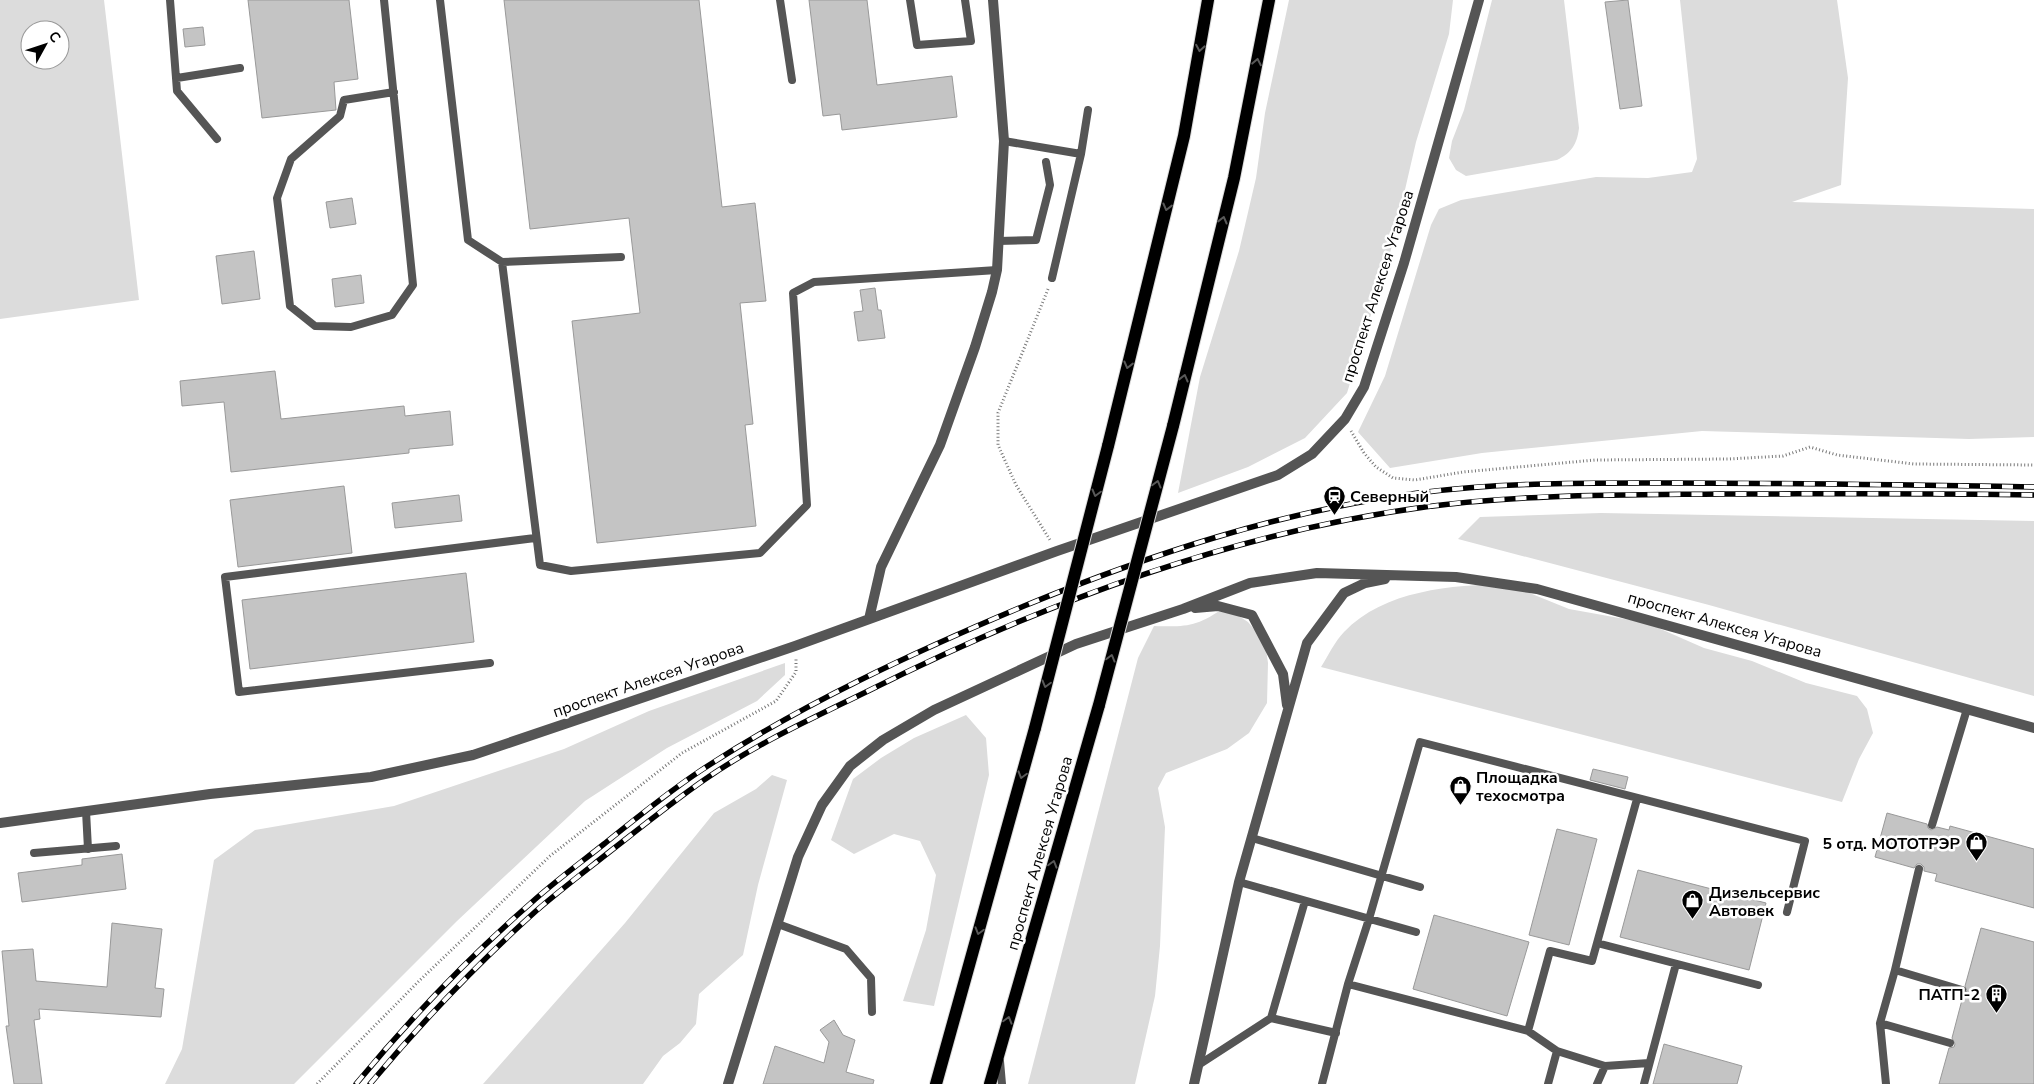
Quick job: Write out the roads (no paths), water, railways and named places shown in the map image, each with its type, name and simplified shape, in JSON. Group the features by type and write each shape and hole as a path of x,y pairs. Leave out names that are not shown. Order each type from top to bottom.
{"main road":[{"path":"936,1084 1035,728 1108,446 1184,136 1208,0"},
{"name":"проспект Алексея Угарова","path":"990,1084 1099,705 1172,426 1234,178 1269,0"}],"street":[{"path":"869,619 881,568 940,445 975,347 997,270 1004,141 992,0"},
{"path":"1469,0 1476,12"},
{"name":"проспект Алексея Угарова","path":"0,823 210,794 372,777 473,755 796,646 1057,551 1278,475 1312,454 1345,419 1364,387 1404,263 1479,0"},
{"name":"проспект Алексея Угарова","path":"728,1084 798,857 822,805 850,766 877,745 934,710 1076,644 1183,609 1250,583 1317,573 1456,577 1537,589 2034,728"},
{"name":"проспект Алексея Угарова","path":"1194,1084 1200,1064 1239,882 1307,643 1344,593 1365,583 1404,575"},
{"name":"проспект Алексея Угарова","path":"1183,609 1218,606 1252,615 1283,674 1288,711"}],"lane":[{"path":"170,0 177,91 217,139"},
{"path":"384,0 394,92 413,285 392,315 351,327 315,326 290,306 277,198 292,159 340,116 344,100 394,92"},
{"path":"440,0 468,240 502,262 621,257"},
{"path":"780,0 792,80"},
{"path":"910,0 917,45 971,41 965,0"},
{"path":"177,78 240,68"},
{"path":"1052,278 1081,154 1088,110"},
{"path":"1004,141 1081,154"},
{"path":"998,241 1036,240 1050,185 1046,162"},
{"path":"502,262 535,538 540,564 571,571 760,553 807,505 793,293 814,282 997,270"},
{"path":"490,663 239,692 225,577 535,538"},
{"path":"1932,825 1967,709"},
{"path":"1322,1084 1348,984 1382,876 1420,742 1805,841 1787,912"},
{"path":"1528,1031 1550,950 1592,961 1637,799"},
{"path":"86,811 88,848"},
{"path":"1252,838 1420,887"},
{"path":"34,853 116,846"},
{"path":"1886,1084 1880,1023 1895,970 1919,869"},
{"path":"1239,882 1416,932"},
{"path":"1200,1064 1271,1018 1305,901"},
{"path":"778,924 846,949 871,978 872,1012"},
{"path":"1597,943 1758,985"},
{"path":"1644,1084 1676,964"},
{"path":"1895,970 1962,990"},
{"path":"1348,984 1528,1031 1557,1051 1605,1066 1649,1063"},
{"path":"1271,1018 1336,1033"},
{"path":"1880,1023 1950,1043"},
{"path":"1000,1049 1002,1084"},
{"path":"1548,1084 1557,1051"},
{"path":"1597,1084 1605,1066"}],"railway":[{"path":"356,1084 440,990 508,924 558,880 651,806 700,771 777,724 858,681 1024,606 1120,569 1169,552 1267,523 1367,501 1450,489 1512,485 1607,483 2034,487"},
{"path":"370,1084 450,994 536,911 656,816 723,767 783,733 932,660 1068,602 1138,576 1280,534 1352,519 1462,503 1535,497 1609,495 2034,495"}],"place":[{"name":"Северный","path":"1334,515"},
{"name":"Площадка техосмотра","path":"1460,805"},
{"name":"5 отд. МОТОТРЭР","path":"1976,862"},
{"name":"Дизельсервис Автовек","path":"1693,920"},
{"name":"ПАТП-2","path":"1996,1013"}]}
